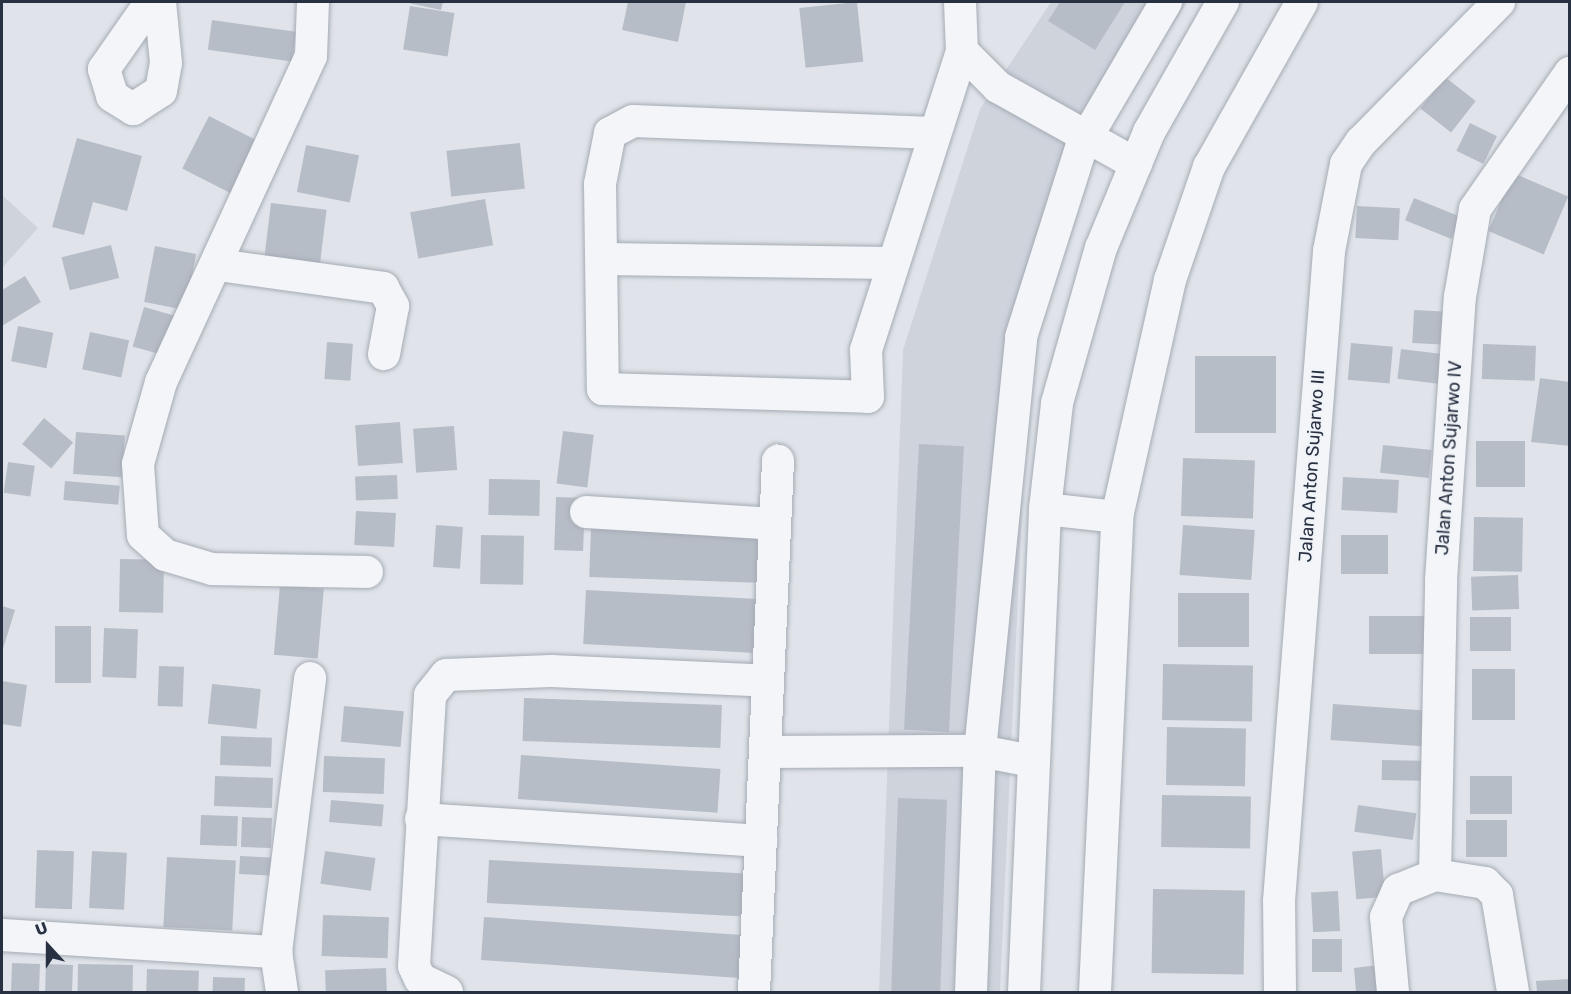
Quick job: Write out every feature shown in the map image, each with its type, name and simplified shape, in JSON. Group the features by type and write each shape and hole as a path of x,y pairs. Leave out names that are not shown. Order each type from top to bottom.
{"street":[{"path":"151,2 104,69 112,96 133,109 161,91 166,63 160,2"},
{"path":"313,2 311,56 218,265 161,382 138,464 143,535 165,555 212,569 367,572"},
{"path":"933,133 633,121 610,133 600,184 603,389 868,397 866,350 933,133 962,51 960,2"},
{"path":"971,993 980,751 1021,337 1085,140 1166,2"},
{"path":"1023,993 1045,509 1057,403 1101,248 1136,164 1223,2"},
{"path":"1095,993 1117,517 1170,280 1209,167 1302,2"},
{"name":"Jalan Anton Sujarwo III","path":"1280,993 1279,901 1327,275 1346,164 1360,142 1499,2"},
{"path":"962,51 998,87 1085,140 1136,164"},
{"name":"Jalan Anton Sujarwo IV","path":"1435,874 1441,580 1460,297 1475,209 1569,74"},
{"path":"602,259 892,263"},
{"path":"218,265 383,288 393,306 384,354"},
{"path":"754,993 778,462"},
{"path":"1045,509 1117,517"},
{"path":"586,512 775,524"},
{"path":"447,993 420,980 414,966 429,695 446,675 551,670 768,681"},
{"path":"282,993 276,952 310,678"},
{"path":"765,752 980,751 1032,761"},
{"path":"421,819 761,841"},
{"path":"1393,993 1386,916 1398,890 1435,874 1485,883 1497,895 1512,993"},
{"path":"2,935 276,952"}],"shaded area":[{"path":"1051,2 1187,2 1087,160 1030,332 1000,992 879,992 903,350 980,109"},
{"path":"2,195 38,228 2,268"}],"building":[{"path":"404,2 443,2 441,10"},
{"path":"628,2 686,2 678,42 622,30"},
{"path":"857,2 863,62 806,68 799,8"},
{"path":"1060,2 1125,2 1095,50 1048,21"},
{"path":"410,6 454,13 448,56 403,49"},
{"path":"212,20 296,32 292,62 208,50"},
{"path":"1445,77 1476,101 1451,133 1420,109"},
{"path":"209,116 264,144 237,197 182,169"},
{"path":"1470,123 1497,136 1483,164 1456,151"},
{"path":"77,138 142,156 127,211 93,202 84,235 52,227"},
{"path":"520,143 525,189 451,196 446,151"},
{"path":"306,145 359,155 350,202 297,192"},
{"path":"1513,173 1568,196 1544,254 1488,231"},
{"path":"1414,198 1460,217 1451,239 1405,220"},
{"path":"485,199 493,245 418,258 410,212"},
{"path":"271,203 327,210 320,267 264,261"},
{"path":"1357,206 1400,208 1398,240 1355,238"},
{"path":"111,245 119,278 70,290 62,257"},
{"path":"155,246 196,254 185,310 144,302"},
{"path":"25,276 41,302 2,326 2,290"},
{"path":"144,307 176,316 164,356 133,346"},
{"path":"1414,310 1453,312 1451,345 1412,343"},
{"path":"18,326 53,333 46,368 11,361"},
{"path":"90,332 129,340 121,377 82,369"},
{"path":"327,342 353,344 350,381 324,379"},
{"path":"1351,343 1393,347 1390,384 1348,380"},
{"path":"1483,344 1536,346 1535,381 1482,379"},
{"path":"1401,349 1442,354 1438,384 1397,379"},
{"path":"1195,356 1276,356 1276,433 1195,433"},
{"path":"1540,378 1570,382 1570,446 1531,442"},
{"path":"44,418 73,442 51,468 22,444"},
{"path":"400,422 403,463 358,466 355,425"},
{"path":"454,426 457,470 416,473 413,429"},
{"path":"563,431 594,435 587,487 557,484"},
{"path":"76,432 125,435 122,477 73,474"},
{"path":"1476,441 1525,441 1525,487 1476,487"},
{"path":"919,444 964,446 949,732 904,730"},
{"path":"1383,445 1432,450 1429,478 1380,473"},
{"path":"1183,458 1255,461 1253,518 1181,516"},
{"path":"8,462 35,466 30,496 4,493"},
{"path":"397,475 398,499 356,500 355,476"},
{"path":"1343,477 1399,480 1397,513 1341,510"},
{"path":"489,479 540,480 539,516 488,515"},
{"path":"65,481 120,486 118,505 63,500"},
{"path":"556,497 585,498 583,551 554,550"},
{"path":"356,511 396,513 394,547 354,545"},
{"path":"1474,517 1523,518 1522,572 1473,571"},
{"path":"436,525 463,527 460,569 433,567"},
{"path":"1183,525 1255,530 1251,580 1180,575"},
{"path":"591,527 765,533 763,583 589,577"},
{"path":"481,535 524,536 523,585 480,584"},
{"path":"1341,535 1388,535 1388,574 1341,574"},
{"path":"120,559 164,560 163,613 119,612"},
{"path":"1518,575 1519,609 1472,611 1471,577"},
{"path":"280,585 324,589 318,659 274,655"},
{"path":"586,590 763,599 760,653 583,644"},
{"path":"1178,593 1249,593 1249,647 1178,647"},
{"path":"2,606 15,610 2,652"},
{"path":"1369,616 1427,616 1427,654 1369,654"},
{"path":"1470,617 1511,617 1511,651 1470,651"},
{"path":"55,626 91,626 91,683 55,683"},
{"path":"104,628 138,629 136,678 102,677"},
{"path":"1163,664 1253,666 1252,722 1162,720"},
{"path":"159,666 184,667 183,707 158,706"},
{"path":"1472,669 1515,669 1515,720 1472,720"},
{"path":"2,681 27,685 21,727 2,724"},
{"path":"212,684 261,689 257,729 208,724"},
{"path":"524,698 722,705 720,748 522,741"},
{"path":"1333,704 1425,710 1422,746 1330,740"},
{"path":"344,706 404,711 401,747 341,742"},
{"path":"1167,727 1246,728 1245,786 1166,785"},
{"path":"221,736 272,738 271,767 220,765"},
{"path":"521,755 721,769 717,813 518,799"},
{"path":"324,756 385,758 384,794 323,792"},
{"path":"1382,760 1421,761 1421,781 1382,780"},
{"path":"215,776 273,778 272,808 214,806"},
{"path":"1470,776 1512,776 1512,814 1470,814"},
{"path":"1162,795 1251,797 1250,849 1161,847"},
{"path":"898,798 947,800 940,992 891,992"},
{"path":"331,800 384,805 382,827 329,822"},
{"path":"1358,805 1416,813 1413,840 1354,832"},
{"path":"201,815 238,816 237,846 200,845"},
{"path":"242,817 272,818 271,848 241,847"},
{"path":"1466,820 1507,820 1507,857 1466,857"},
{"path":"1381,849 1385,897 1356,899 1352,852"},
{"path":"37,850 74,851 72,909 35,908"},
{"path":"92,851 127,853 124,910 89,908"},
{"path":"325,851 376,858 371,891 320,884"},
{"path":"240,856 275,858 274,876 239,874"},
{"path":"167,857 236,861 232,931 163,927"},
{"path":"489,860 751,874 748,917 487,903"},
{"path":"1153,889 1245,891 1244,975 1152,973"},
{"path":"1338,891 1340,931 1313,932 1311,892"},
{"path":"323,915 389,917 388,958 322,956"},
{"path":"484,917 749,936 746,978 481,960"},
{"path":"1312,939 1342,939 1342,972 1312,972"},
{"path":"12,963 40,964 39,992 11,992"},
{"path":"46,964 73,965 72,992 45,992"},
{"path":"78,964 133,965 133,992 78,992"},
{"path":"1387,964 1390,992 1356,992 1354,968"},
{"path":"386,968 387,992 326,992 325,970"},
{"path":"147,969 199,971 198,992 146,992"},
{"path":"213,977 245,978 244,992 212,992"},
{"path":"1570,979 1570,992 1537,992 1536,981"}]}
